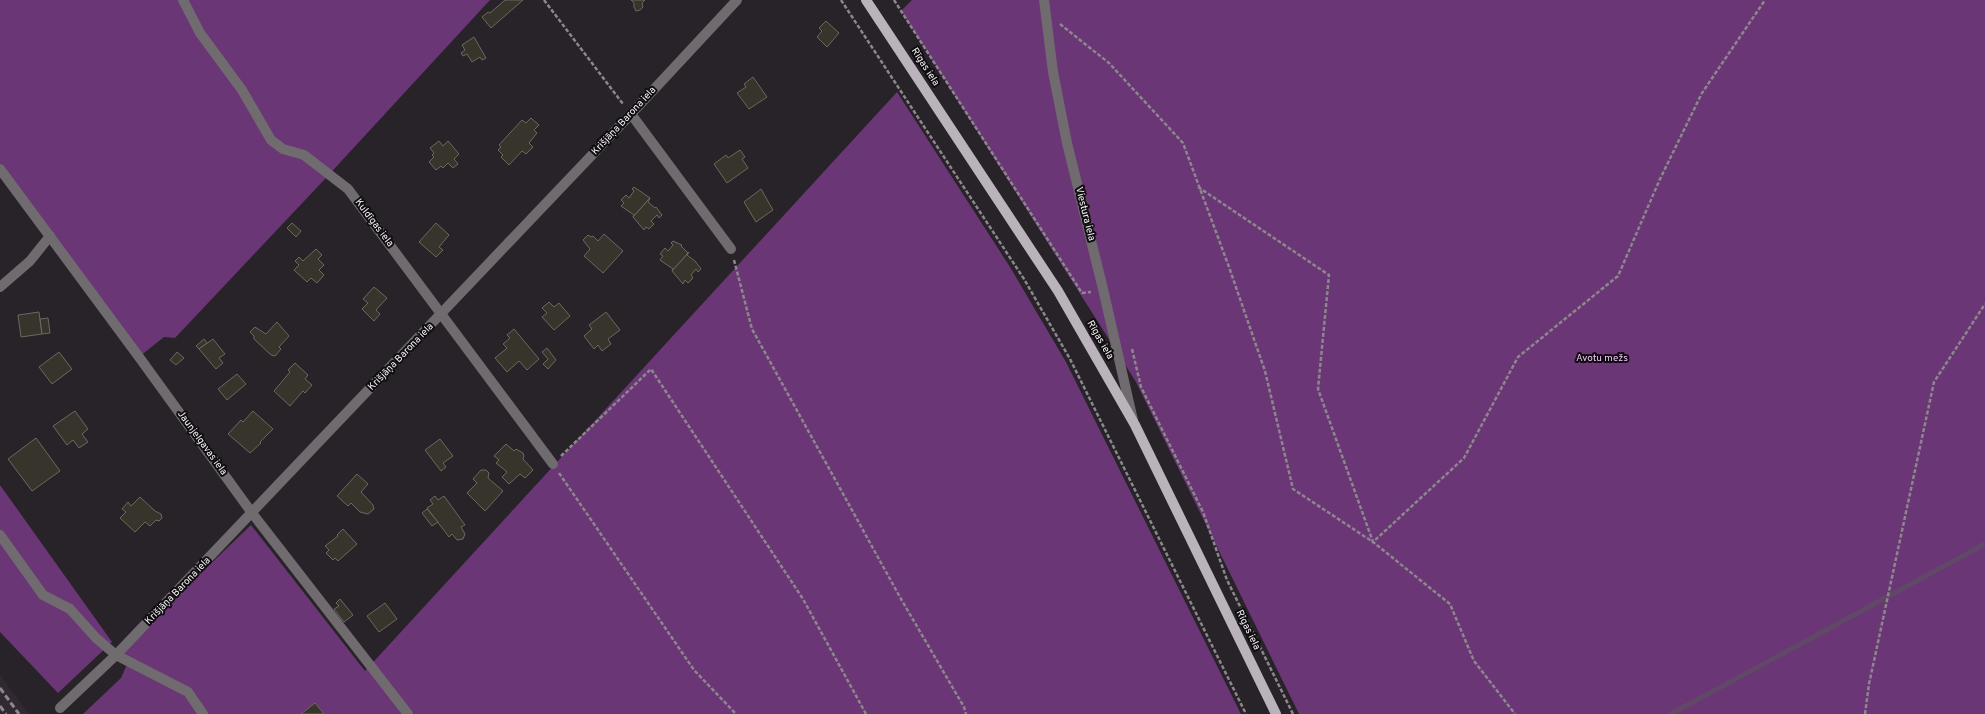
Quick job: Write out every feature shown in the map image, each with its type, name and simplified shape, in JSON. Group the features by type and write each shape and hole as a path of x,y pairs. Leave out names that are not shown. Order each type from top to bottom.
{"main road":[{"name":"Rīgas iela","path":"866,0 1058,291 1135,425 1276,714"}],"street":[{"name":"Kuldīgas iela","path":"183,0 200,33 242,90 271,140 283,149 304,155 348,189 553,464"},
{"name":"Krišjāņa Barona iela","path":"60,708 116,656 442,314 737,0"},
{"name":"Viestura iela","path":"1044,0 1053,72 1067,143 1135,425"},
{"path":"631,114 731,249"},
{"name":"Jaunjelgavas iela","path":"0,169 140,357 252,513 408,714"},
{"path":"0,287 30,261 50,236"},
{"path":"0,535 44,595 70,609 96,638 116,656 188,692 202,714"}],"path":[{"path":"544,0 631,114"},
{"path":"841,0 1024,279 1070,359 1246,714"},
{"path":"1373,542 1464,458 1518,357 1618,276 1660,179 1702,93 1765,0"},
{"path":"1045,13 1109,63 1183,143 1229,268 1264,371 1293,489 1373,542 1450,604 1474,661 1515,714"},
{"path":"1198,187 1329,275 1318,389 1373,542"},
{"path":"731,249 752,330 901,599 964,707 966,714"},
{"path":"1865,714 1869,684 1934,382 1985,304"},
{"path":"736,714 694,670 553,464 651,369 803,598 866,714"}],"shaded area":[{"path":"0,675 29,714 0,714"}],"green space":[{"path":"0,0 490,0 324,180 175,338 164,337 139,357 0,169"},
{"name":"Avotu mežs","path":"912,0 1985,0 1985,714 1299,714 1136,382 901,11"},
{"path":"897,92 1010,267 1066,362 1241,714 83,714 121,678 128,662 116,655 251,525 365,671"},
{"path":"0,485 112,642 58,693 0,632"}],"building":[{"path":"505,0 523,0 491,28 482,17 488,12 490,13"},
{"path":"631,0 645,0 642,3 643,7 636,11 634,3"},
{"path":"826,21 839,33 827,47 817,37 822,31 819,28"},
{"path":"474,37 486,58 482,60 480,57 472,62 467,54 463,56 461,53 465,50 462,45"},
{"path":"753,77 767,97 749,109 737,93 746,87 744,84"},
{"path":"531,118 539,125 534,130 537,133 529,143 533,147 526,154 522,151 509,165 501,157 503,155 498,150 501,147 499,145 522,120 526,123"},
{"path":"439,141 443,146 448,141 459,154 454,159 458,164 453,168 448,163 443,168 441,166 436,170 429,162 434,157 432,155 434,153 430,148"},
{"path":"740,150 745,157 742,159 748,168 727,183 714,164 726,155 728,158"},
{"path":"634,187 650,198 633,217 634,215 621,206 624,203 621,200 626,195 629,198 634,191 632,189"},
{"path":"761,189 773,210 756,222 744,202"},
{"path":"650,198 648,202 655,208 656,207 662,215 659,218 657,215 651,221 654,224 649,229 646,227 644,230 633,217"},
{"path":"292,223 301,231 296,237 287,228"},
{"path":"436,223 449,235 439,247 443,250 436,257 419,242"},
{"path":"604,234 623,251 603,273 584,256 590,249 583,240 588,235 591,237 593,236 598,241"},
{"path":"673,241 682,245 681,246 688,253 689,252 672,271 673,269 660,260 663,256 660,254 665,248 668,251 673,245 671,243"},
{"path":"316,249 322,255 318,259 324,265 319,270 324,275 317,283 311,278 307,282 294,270 299,265 295,261 299,257 303,261"},
{"path":"689,252 687,255 695,261 701,269 698,272 696,269 691,275 693,278 688,283 685,280 683,284 672,271"},
{"path":"374,287 387,298 376,310 380,314 374,321 362,309 368,303 363,299"},
{"path":"549,302 554,307 559,303 570,316 554,330 542,317 547,313 542,308"},
{"path":"39,312 42,334 21,337 18,315"},
{"path":"606,312 620,330 608,339 611,344 602,351 598,345 594,349 584,336 592,329 589,325"},
{"path":"48,318 50,333 42,334 40,319"},
{"path":"277,322 289,336 279,347 281,349 275,356 271,355 254,339 254,336 250,332 255,327 266,334"},
{"path":"514,329 539,359 527,370 519,361 507,372 495,358 507,348 503,344 510,338 507,335"},
{"path":"204,339 207,343 199,349 196,346"},
{"path":"213,339 225,354 219,358 223,363 216,369 199,349"},
{"path":"547,348 556,360 548,369 543,364 548,359 542,352"},
{"path":"59,352 72,369 52,384 39,367"},
{"path":"177,352 184,358 176,365 170,360"},
{"path":"295,363 308,375 305,379 312,385 305,393 303,391 290,406 274,391 290,372 288,370"},
{"path":"237,374 246,384 227,400 218,389"},
{"path":"75,411 88,429 82,434 88,442 79,448 73,440 67,445 53,426"},
{"path":"253,411 273,429 250,453 228,434 241,420 243,422"},
{"path":"36,438 60,471 32,491 8,459"},
{"path":"440,439 453,456 443,463 446,467 441,471 425,450"},
{"path":"506,444 514,451 516,449 523,453 523,459 533,470 525,478 520,474 509,484 502,477 507,472 496,463 499,460 494,456"},
{"path":"481,470 486,470 489,473 488,478 503,491 485,511 467,493 477,483 473,479"},
{"path":"357,474 368,484 361,492 373,505 374,509 368,514 360,512 351,503 348,506 337,496"},
{"path":"435,496 438,500 444,496 465,525 461,527 465,534 463,539 457,540 452,534 449,537 427,508 433,504 430,500"},
{"path":"140,497 155,511 161,514 162,518 159,521 156,520 150,526 145,522 135,532 120,518 126,512 122,509 128,502 131,506"},
{"path":"427,509 438,522 432,526 422,513"},
{"path":"343,529 357,544 338,561 335,558 333,560 326,553 329,550 325,546 338,536 337,535"},
{"path":"340,599 353,615 344,622 334,609 339,606 336,603"},
{"path":"385,603 397,619 379,632 367,616"},
{"path":"315,703 324,714 301,714"}],"waterway":[{"path":"1671,714 1985,544"}],"railway":[{"path":"0,688 19,714"},
{"path":"0,706 6,714"}]}
